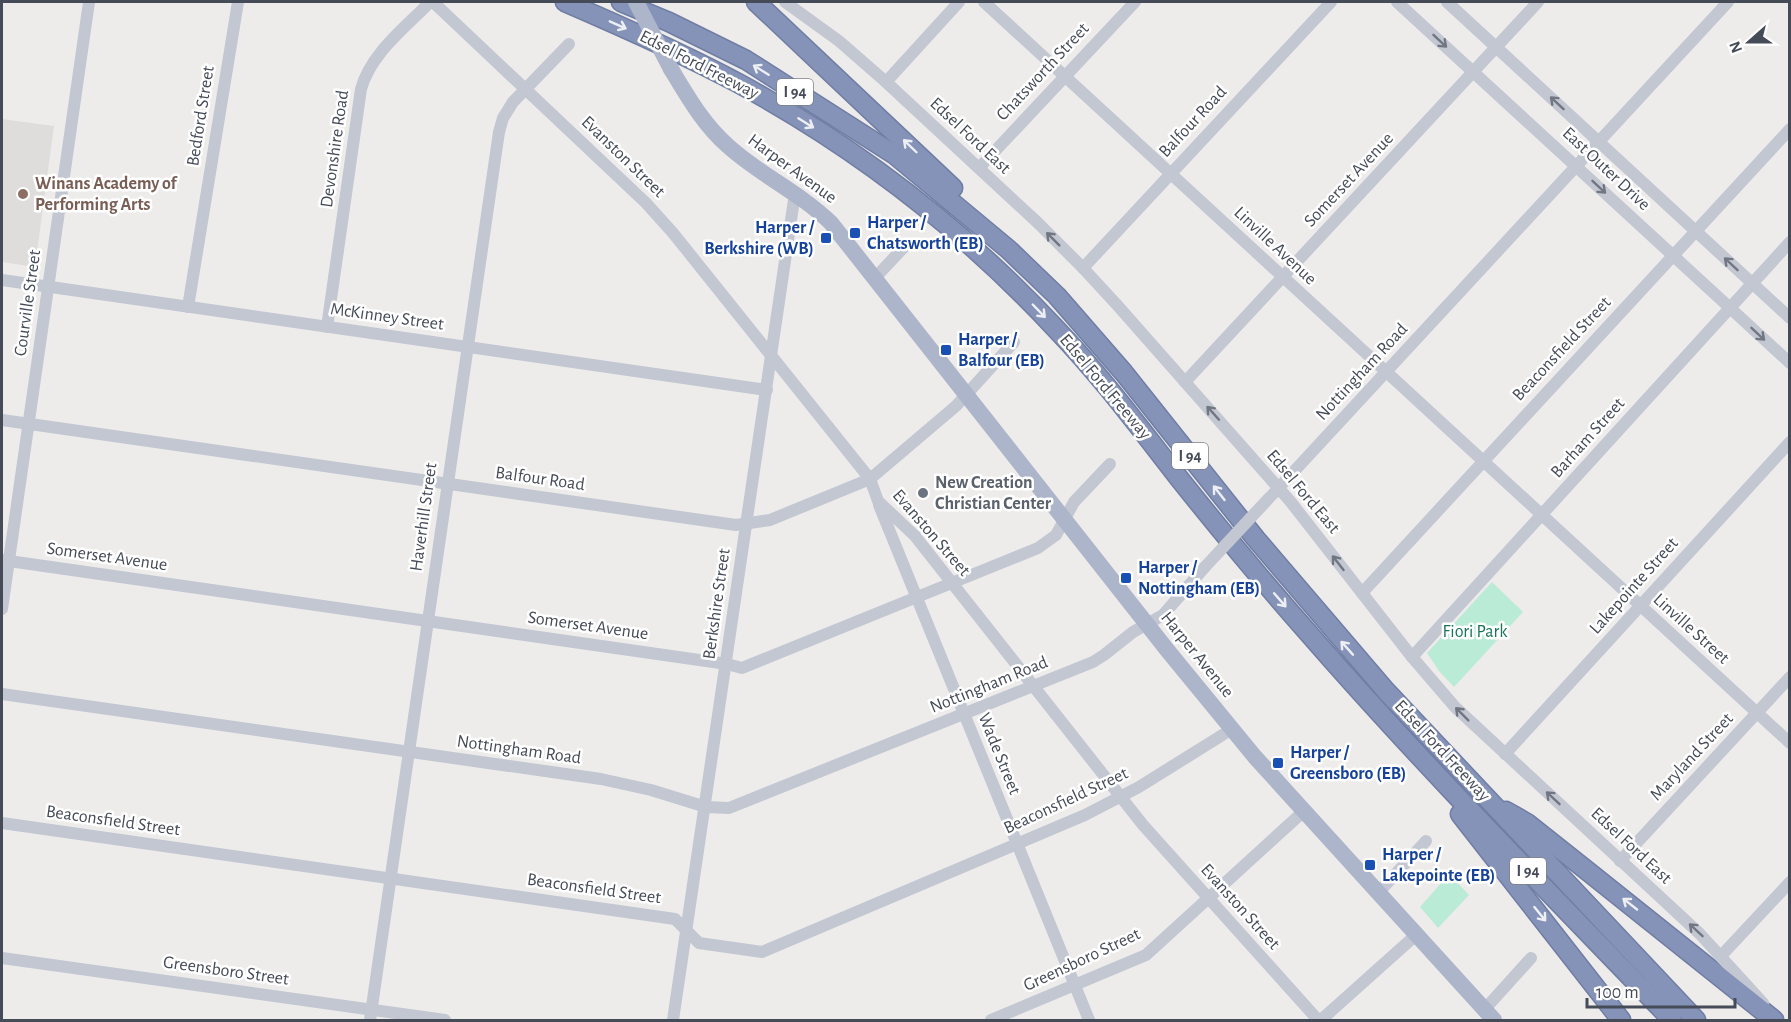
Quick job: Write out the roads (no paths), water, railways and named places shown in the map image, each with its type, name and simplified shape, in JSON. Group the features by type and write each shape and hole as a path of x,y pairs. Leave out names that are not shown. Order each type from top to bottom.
{"highway":[{"name":"Edsel Ford Freeway","path":"565,2 640,34 738,83 808,124 892,182 968,243 1021,293 1080,355 1241,556 1363,695 1672,1020"},
{"name":"Edsel Ford Freeway","path":"621,2 669,22 746,60 895,155 1008,249 1057,296 1124,373 1256,539 1341,641 1696,1020"},
{"path":"756,2 880,117 970,205 1008,249"},
{"path":"1429,767 1465,821 1622,1020"},
{"path":"1487,799 1527,823 1776,1020"}],"main road":[{"name":"Harper Avenue","path":"636,2 670,69 714,133 740,156 815,207 831,223 1255,757 1489,1015"}],"street":[{"name":"Courville Street","path":"2,609 5,560 28,424 89,2"},
{"name":"Bedford Street","path":"188,307 237,2"},
{"name":"Evanston Street","path":"431,2 646,203 666,225 870,479 878,501 915,536 1120,797 1319,1020"},
{"name":"Devonshire Road","path":"327,327 364,78 372,62 431,2"},
{"name":"Edsel Ford East","path":"786,2 839,41 886,82 1038,223 1083,268 1185,382 1455,707 1700,934 1776,1020"},
{"path":"886,82 959,2"},
{"name":"Linville Avenue","path":"984,2 1541,516"},
{"name":"Chatsworth Street","path":"979,168 1135,2"},
{"name":"Balfour Road","path":"1083,268 1331,2"},
{"name":"East Outer Drive","path":"1397,2 1790,363"},
{"name":"East Outer Drive","path":"1447,2 1790,318"},
{"name":"Somerset Avenue","path":"1185,382 1538,2"},
{"name":"Nottingham Road","path":"2,694 601,779 651,790 706,807 729,808 964,715 1093,662 1104,656 1132,632 1163,615 1728,2"},
{"name":"Haverhill Street","path":"371,1015 499,132 508,110 569,44"},
{"name":"Beaconsfield Street","path":"1362,593 1790,129"},
{"name":"Berkshire Street","path":"673,1020 688,932 795,193"},
{"name":"Barham Street","path":"1412,657 1790,242"},
{"path":"875,278 904,247"},
{"name":"McKinney Street","path":"2,280 767,390"},
{"name":"Balfour Road","path":"2,420 747,525 770,520 870,479 956,406 1014,342"},
{"name":"Lakepointe Street","path":"1505,754 1790,442"},
{"name":"Somerset Avenue","path":"5,560 742,668 1038,548 1056,535 1074,502 1110,464"},
{"name":"Wade Street","path":"878,501 1089,1020"},
{"name":"Linville Street","path":"1541,516 1790,743"},
{"name":"Maryland Street","path":"1620,861 1790,677"},
{"name":"Beaconsfield Street","path":"2,823 675,919 699,943 762,952 1085,815 1139,787 1232,729"},
{"name":"Greensboro Street","path":"991,1020 1146,955 1304,812"},
{"path":"1378,892 1426,841"},
{"path":"1721,956 1790,882"},
{"path":"1319,1020 1416,934"},
{"name":"Greensboro Street","path":"2,958 371,1015 445,1020"},
{"path":"1489,1015 1531,958"}],"place":[{"name":"Winans Academy of Performing Arts","path":"23,194"},
{"name":"Harper / Chatsworth (EB)","path":"855,233"},
{"name":"Harper / Berkshire (WB)","path":"826,238"},
{"name":"Harper / Balfour (EB)","path":"946,350"},
{"name":"New Creation Christian Center","path":"923,493"},
{"name":"Harper / Nottingham (EB)","path":"1126,578"},
{"name":"Harper / Greensboro (EB)","path":"1278,763"},
{"name":"Harper / Lakepointe (EB)","path":"1370,865"}],"park label":[{"name":"Fiori Park","path":"1475,632"}]}
